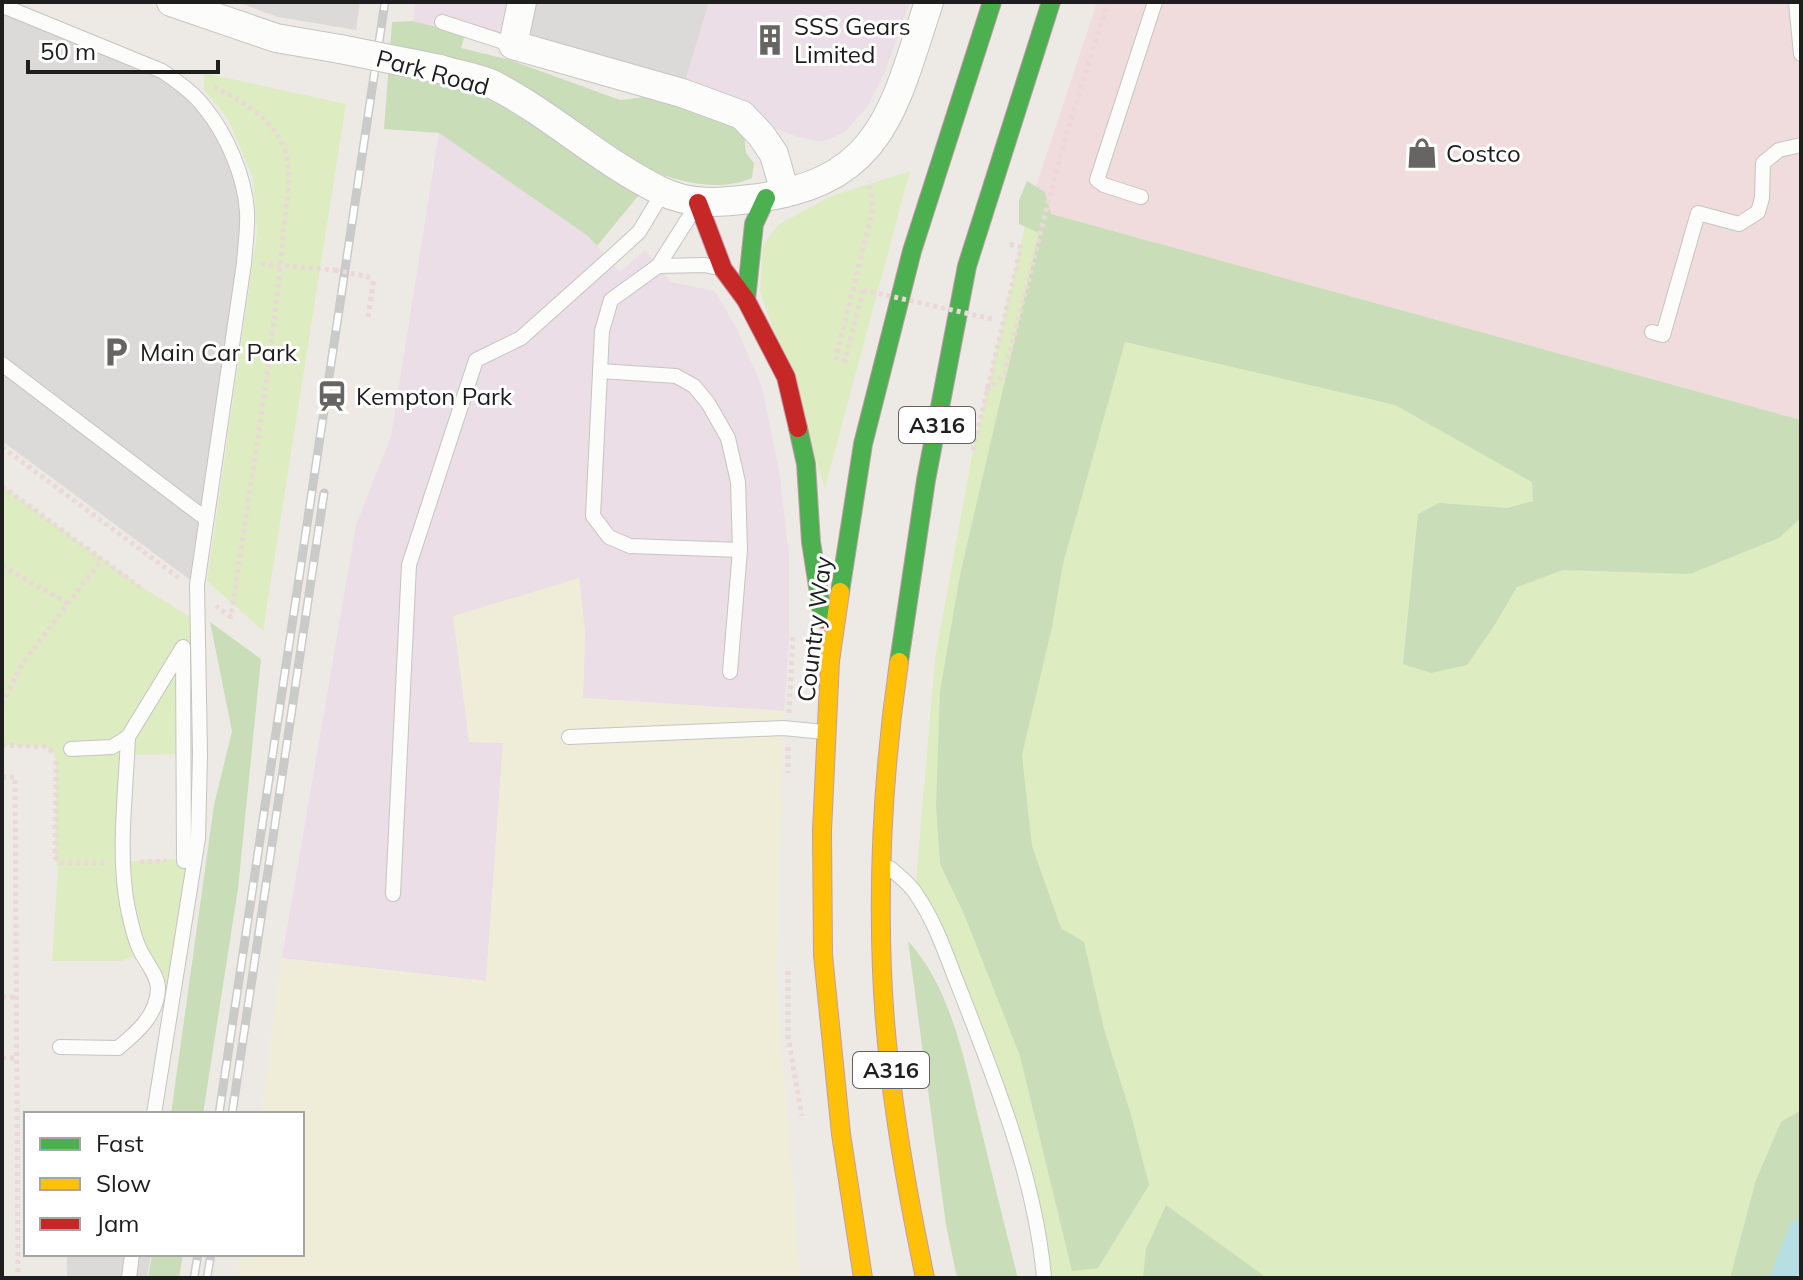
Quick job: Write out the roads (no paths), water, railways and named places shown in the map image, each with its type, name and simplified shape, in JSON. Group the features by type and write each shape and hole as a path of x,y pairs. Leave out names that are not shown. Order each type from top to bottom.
{"highway":[{"name":"Country Way","path":"863,1278 841,1134 823,955 822,831 830,661 863,444 912,251 992,2"},
{"name":"A316","path":"925,1278 895,1109 882,973 881,860 894,697 926,480 967,266 1051,2"},
{"path":"746,300 754,224 776,195"},
{"path":"698,203 723,269 746,300 786,377 806,464 811,542 830,661"}],"street":[{"name":"Park Road","path":"171,2 276,38 440,69 489,82 663,192 698,203 776,195 774,154 742,115 682,93 513,45"},
{"path":"513,45 522,2"},
{"path":"776,195 801,189 840,172 869,148 883,128 898,95 929,2"}],"lane":[{"path":"2,2 8,8 162,71 184,86 205,107 232,157 247,212 246,238 197,592 198,838 154,1112"},
{"path":"1141,197 1097,180 1155,2"},
{"path":"1796,2 1801,54"},
{"path":"442,22 513,45"},
{"path":"1652,332 1663,335 1698,213 1739,224 1758,212 1762,198 1763,163 1779,150 1801,145"},
{"path":"393,894 409,565 476,360 521,338 616,253 639,232 663,192"},
{"path":"698,203 658,266 611,300 602,331 593,516 600,528 619,543 630,546 740,550"},
{"path":"658,266 705,265 723,269"},
{"path":"2,364 206,519"},
{"path":"600,371 676,376 694,386 701,394 728,438 738,482 740,550 730,672"},
{"path":"71,749 112,747 128,737 183,647 184,861"},
{"path":"569,737 788,728 827,733"},
{"path":"60,1047 118,1048 144,1026 158,989 140,951 127,905 124,863 128,737"},
{"path":"881,860 915,892 938,935 979,1037 1018,1155 1041,1243 1044,1278"},
{"path":"154,975 174,990"},
{"path":"144,1026 167,1032"},
{"path":"129,1278 132,1256"}],"waterway":[{"path":"1783,1278 1801,1232"}],"railway":[{"path":"219,1112 385,2"},
{"path":"232,1112 324,493"},
{"path":"194,1278 198,1256"},
{"path":"207,1278 211,1256"}],"place":[{"name":"SSS Gears Limited","path":"770,40"},
{"name":"Costco","path":"1422,153"},
{"name":"Main Car Park","path":"116,352"},
{"name":"Kempton Park","path":"332,396"}]}
